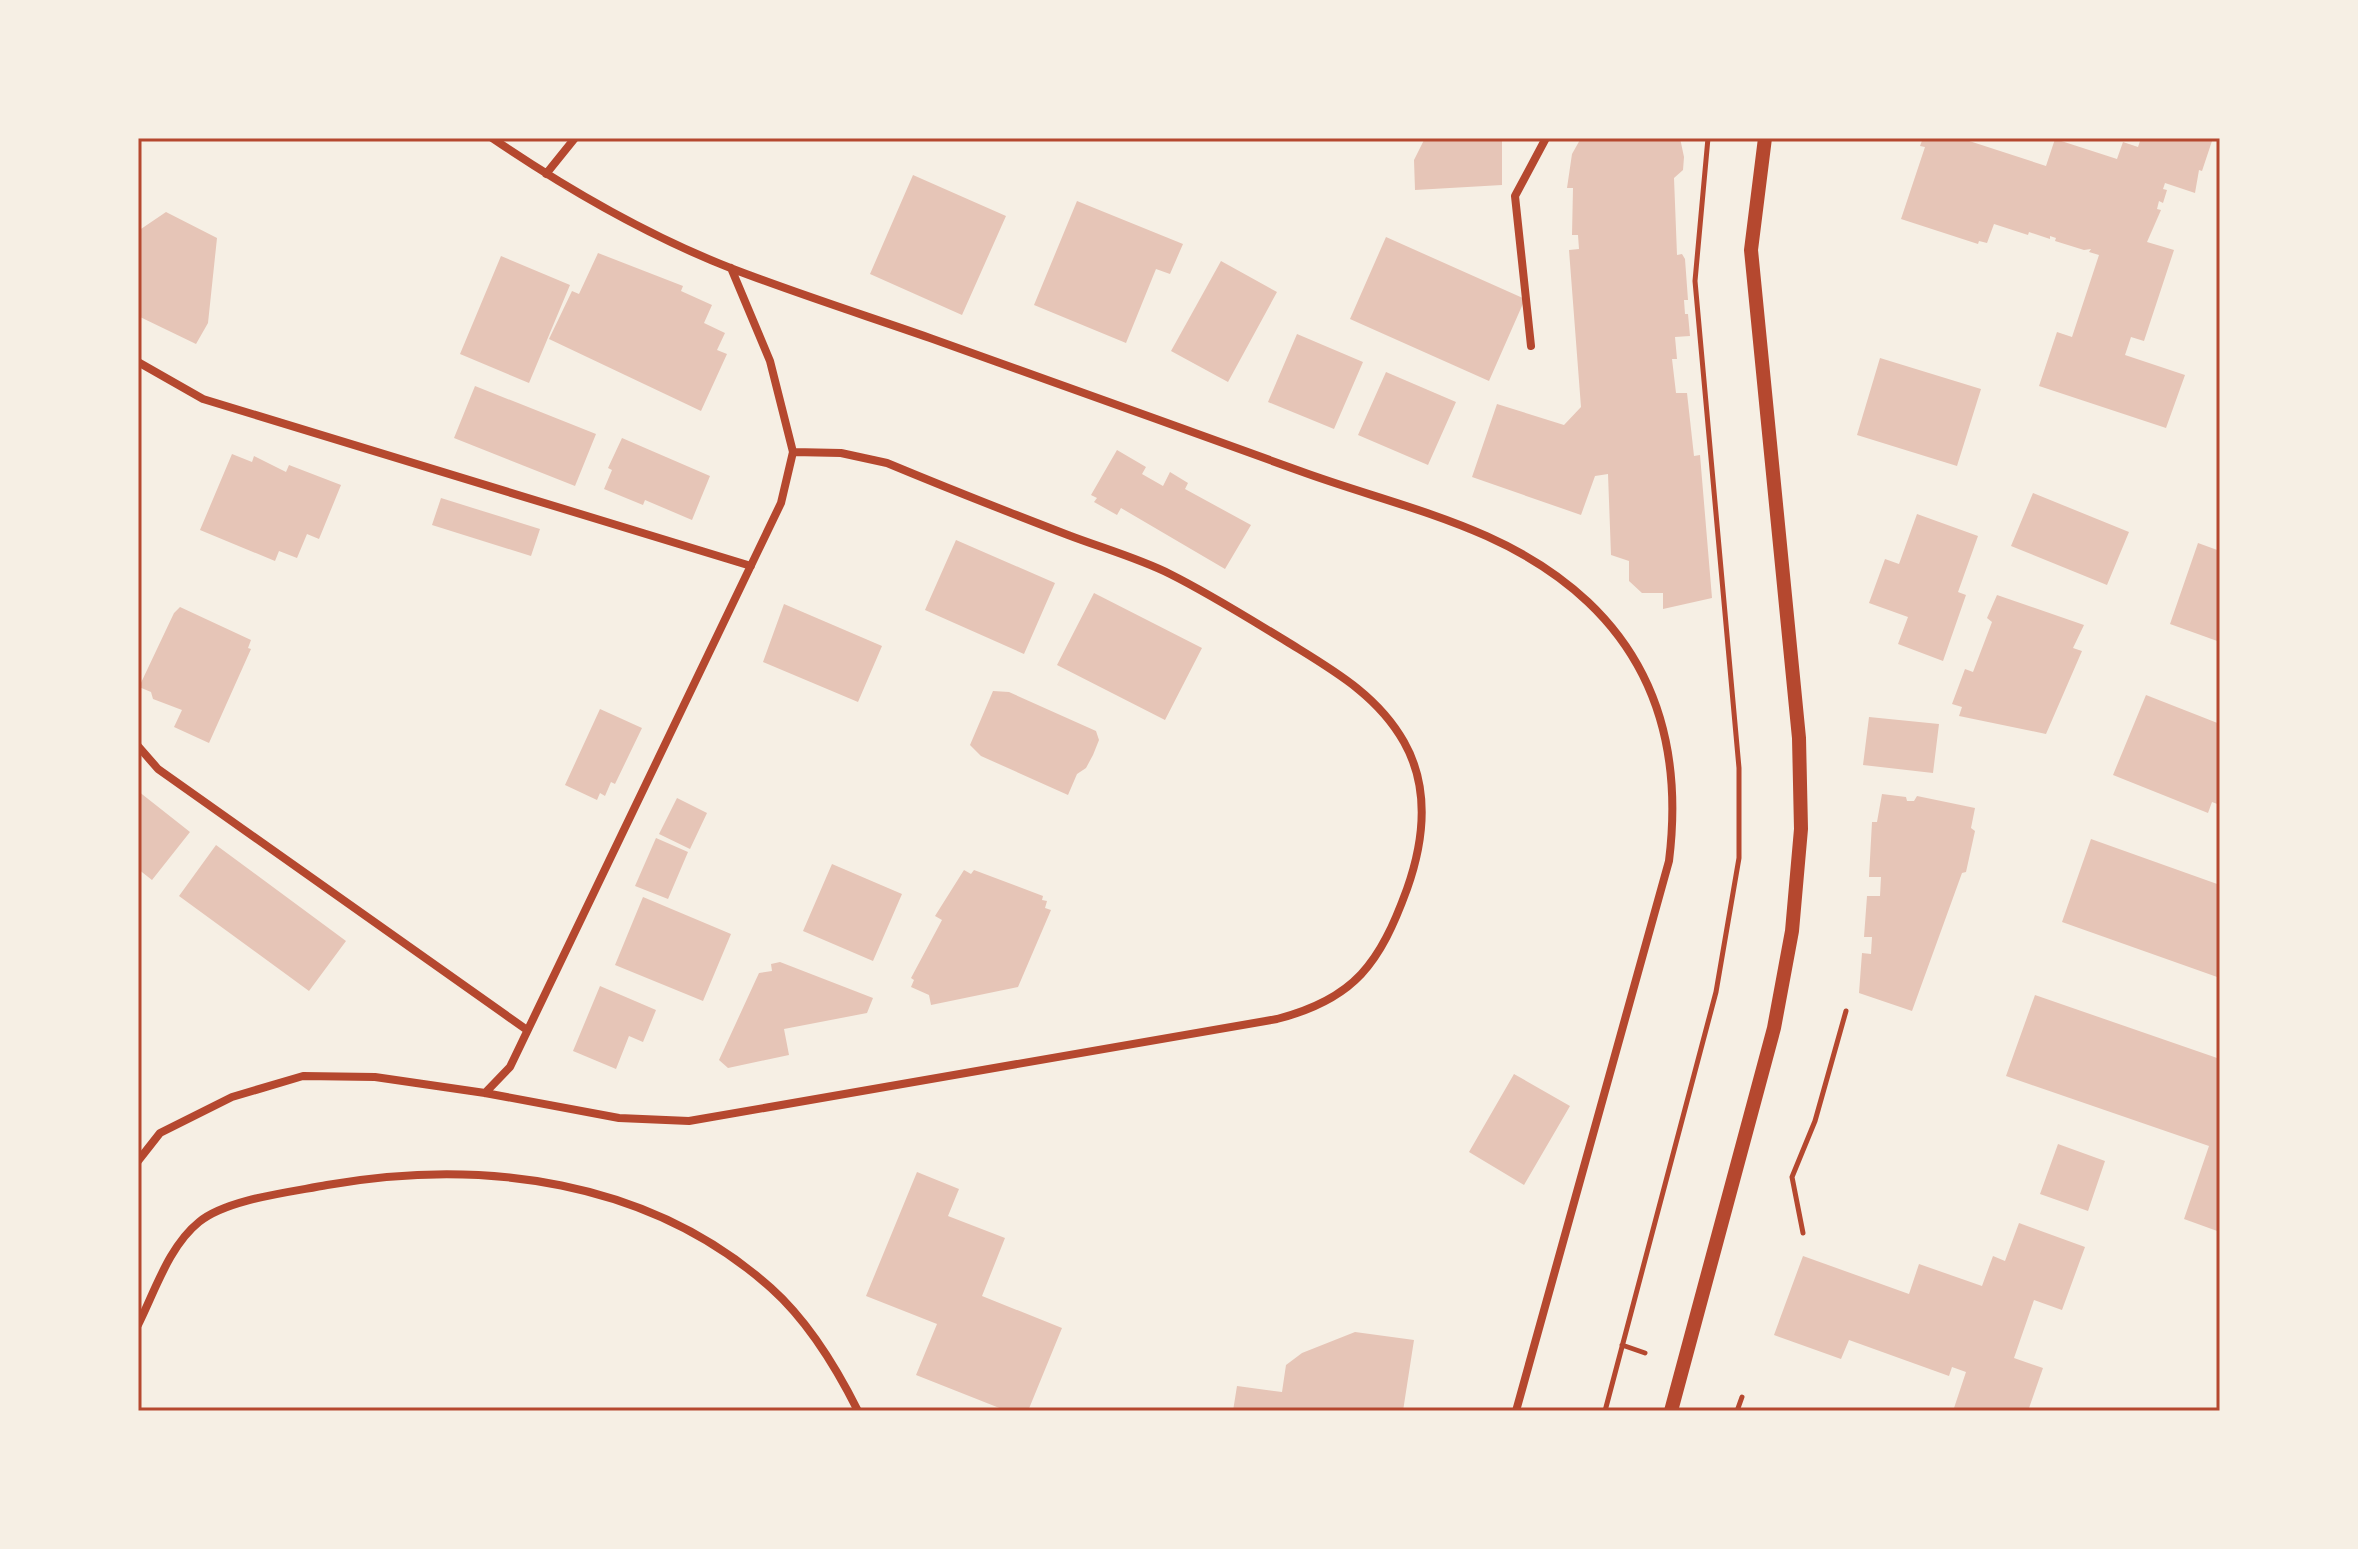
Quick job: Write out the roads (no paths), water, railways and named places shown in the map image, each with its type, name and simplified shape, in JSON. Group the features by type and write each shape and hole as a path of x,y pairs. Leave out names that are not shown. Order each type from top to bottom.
{"street":[{"path":"492,138 590,201 731,268 1305,473 1473,528 1557,576 1614,630 1641,674 1665,731 1674,777 1674,819 1669,861 1516,1411"},
{"path":"546,174 575,138"},
{"path":"1531,346 1515,196 1546,138"},
{"path":"1671,1411 1774,1028 1792,931 1801,829 1799,738 1751,250 1765,138"},
{"path":"485,1093 510,1067 781,503 793,452 770,361 731,268"},
{"path":"138,362 203,399 751,566"},
{"path":"138,1161 160,1133 232,1097 303,1076 375,1077 485,1093 619,1118 689,1121 1277,1019 1318,1008 1342,993 1373,959 1389,932 1417,861 1422,799 1405,744 1373,700 1346,678 1169,573 887,463 841,453 793,452"},
{"path":"138,746 158,769 527,1030"},
{"path":"138,1325 181,1239 202,1219 243,1203 338,1183 425,1173 473,1172 551,1183 630,1203 703,1239 772,1288 834,1364 858,1411"}]}
